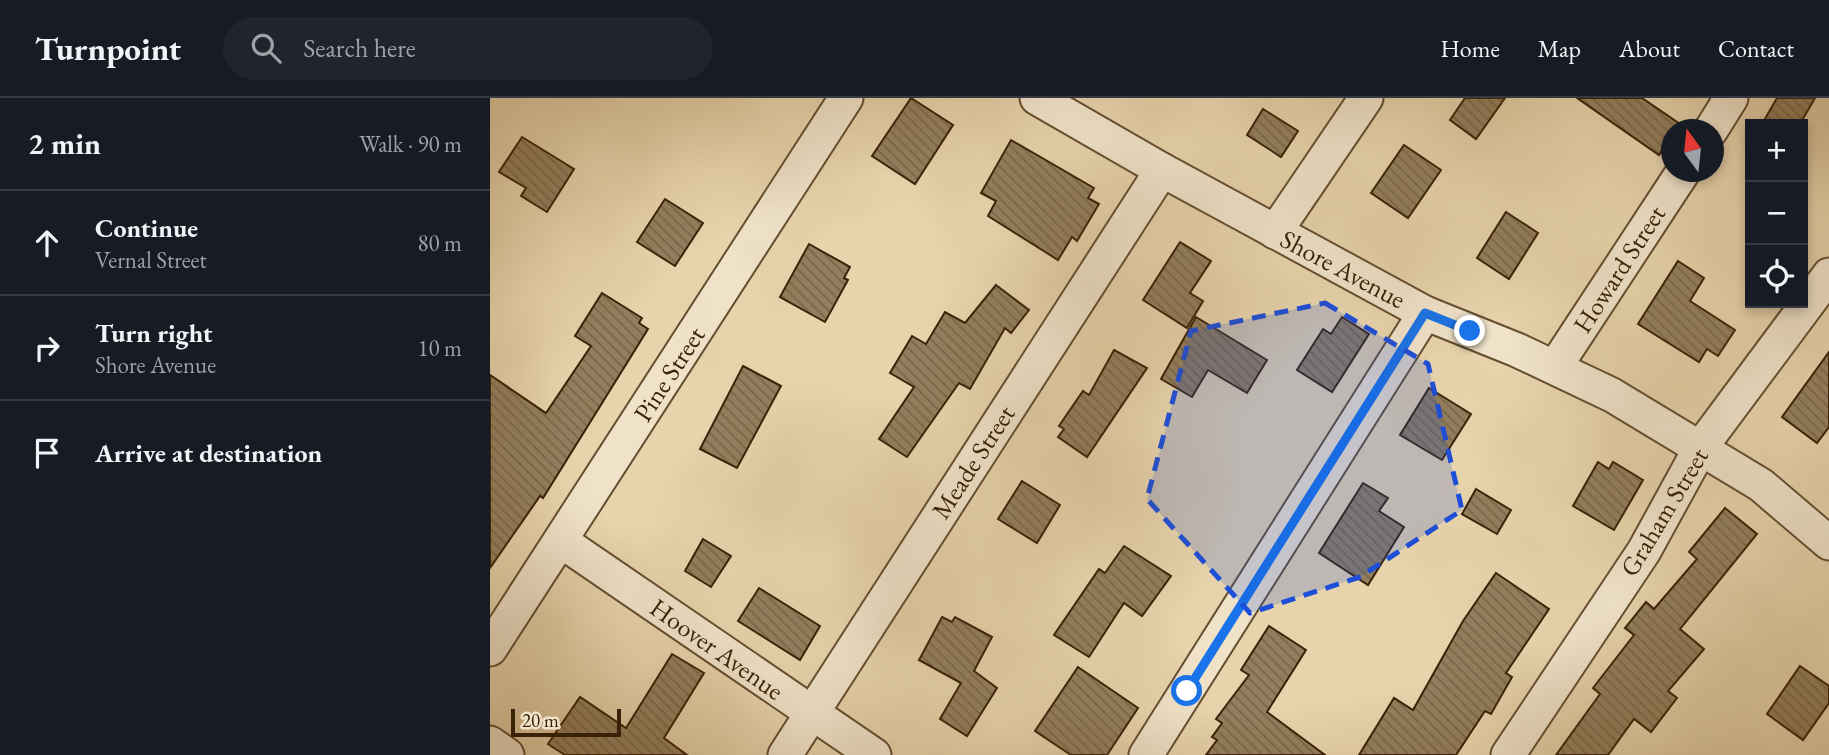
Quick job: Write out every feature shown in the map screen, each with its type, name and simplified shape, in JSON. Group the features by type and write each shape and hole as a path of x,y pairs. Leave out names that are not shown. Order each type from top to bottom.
{"street":[{"name":"Pine Street","path":"490,649 846,98"},
{"name":"Shore Avenue","path":"1037,98 1162,170 1425,313 1555,367 1612,396 1761,485 1829,543"},
{"path":"1275,232 1366,98"},
{"path":"1718,119 1731,98"},
{"name":"Meade Street","path":"785,755 1162,170"},
{"name":"Howard Street","path":"1555,367 1676,182"},
{"name":"Graham Street","path":"1508,755 1644,551 1701,447 1829,275"},
{"path":"1146,755 1425,313"},
{"name":"Hoover Avenue","path":"561,541 811,715 874,755"},
{"path":"490,743 507,755"}],"highlighted area":[{"path":"1325,303 1428,364 1462,510 1360,577 1250,613 1147,499 1191,331"}],"building":[{"path":"911,98 953,125 915,184 872,156"},
{"path":"1465,98 1505,98 1476,139 1450,120"},
{"path":"1577,98 1642,98 1673,119 1661,119 1659,155"},
{"path":"1777,98 1815,98 1803,119 1765,119"},
{"path":"1263,109 1298,131 1281,157 1247,135"},
{"path":"522,137 574,169 547,212 521,196 526,188 499,172"},
{"path":"1011,140 1094,188 1088,198 1099,204 1077,241 1072,237 1058,260 988,216 996,201 981,193"},
{"path":"1404,145 1441,170 1408,218 1371,193"},
{"path":"665,199 703,223 675,266 637,242"},
{"path":"1506,212 1538,233 1509,279 1477,258"},
{"path":"1180,242 1211,261 1190,293 1203,301 1187,328 1143,300"},
{"path":"809,244 850,267 844,278 848,280 825,322 780,297"},
{"path":"1678,261 1704,278 1690,301 1735,330 1718,356 1707,349 1699,362 1638,324"},
{"path":"996,285 1029,310 1011,333 1005,328 970,389 959,383 907,457 879,439 914,387 890,373 912,336 926,344 945,312 965,323"},
{"path":"602,293 642,318 639,323 648,329 543,498 540,496 490,568 490,375 546,413 591,346 575,336"},
{"path":"1196,317 1267,360 1247,393 1208,370 1192,397 1161,379"},
{"path":"1342,317 1369,334 1332,392 1297,370 1323,329 1331,334"},
{"path":"1114,350 1147,368 1087,457 1058,437 1064,429 1059,426 1083,391 1089,395"},
{"path":"1829,352 1829,427 1817,443 1782,417"},
{"path":"743,366 781,386 737,468 700,449"},
{"path":"1429,388 1471,414 1442,460 1400,435"},
{"path":"1598,462 1609,469 1613,462 1643,480 1614,530 1573,506"},
{"path":"1022,481 1060,505 1037,543 998,519"},
{"path":"1363,483 1388,498 1379,511 1404,527 1368,585 1319,553"},
{"path":"1476,489 1511,510 1497,534 1462,514"},
{"path":"1725,508 1757,534 1680,629 1704,649 1668,691 1677,698 1651,732 1634,719 1608,755 1556,755 1600,694 1593,688 1634,635 1625,628 1646,602 1654,609 1697,559 1689,552"},
{"path":"703,539 731,556 711,587 685,571"},
{"path":"1124,546 1171,576 1142,616 1124,603 1089,657 1054,635 1099,569 1105,573"},
{"path":"1496,573 1549,609 1506,673 1512,677 1491,714 1485,711 1456,755 1359,755 1394,698 1413,710 1463,621"},
{"path":"759,588 820,626 800,660 738,621"},
{"path":"942,617 952,622 955,617 992,637 974,671 997,688 967,736 940,719 961,683 919,660"},
{"path":"1269,626 1306,650 1267,712 1325,755 1206,755 1217,740 1212,737 1222,723 1216,719 1249,675 1241,670"},
{"path":"672,654 704,673 664,738 687,755 565,755 548,744 580,697 626,728"},
{"path":"1800,666 1829,686 1829,703 1803,740 1767,714"},
{"path":"1078,667 1138,708 1107,755 1071,755 1035,731"}],"route":[{"path":"1187,691 1425,313 1470,331"}]}
